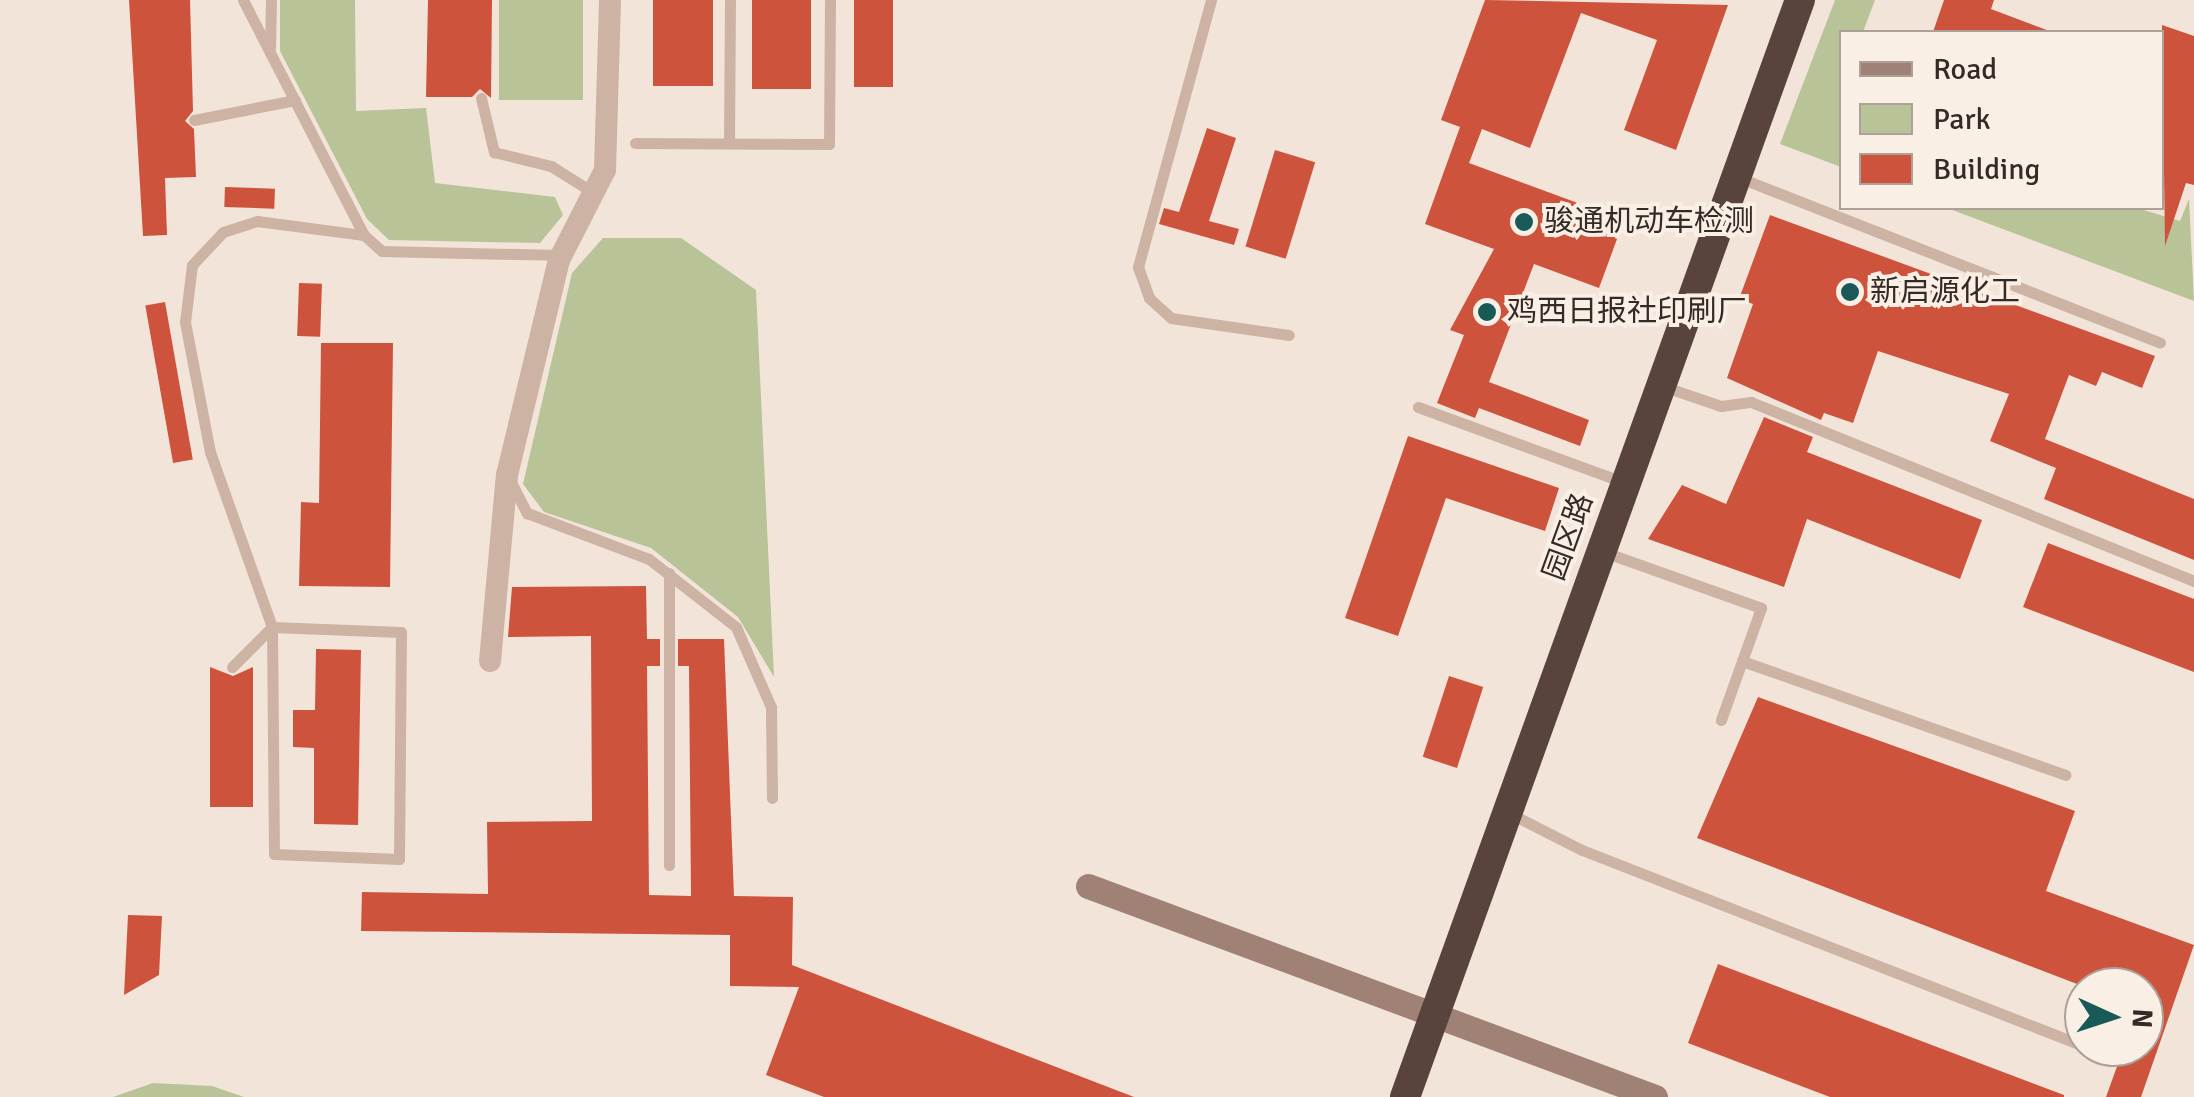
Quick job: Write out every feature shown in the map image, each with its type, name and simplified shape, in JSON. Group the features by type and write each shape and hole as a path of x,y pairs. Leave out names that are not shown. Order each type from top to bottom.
{"highway":[{"name":"园区路","path":"1404,1097 1800,0"}],"street":[{"path":"490,662 507,476 562,255 606,170 610,0"},
{"path":"1088,886 1432,1018 1654,1097"}],"lane":[{"path":"244,0 364,235 382,251 562,255"},
{"path":"270,52 271,0"},
{"path":"729,142 730,0"},
{"path":"635,143 829,144 830,0"},
{"path":"1210,0 1138,267 1148,298 1171,318 1289,335"},
{"path":"481,98 494,152 551,166 594,192"},
{"path":"194,120 295,100"},
{"path":"1736,176 2160,343"},
{"path":"232,667 272,627 401,632 398,859 274,854 272,627 210,452 184,287 223,232 257,221 364,235"},
{"path":"1661,385 1721,406 1751,402 2194,582"},
{"path":"1418,407 1626,483"},
{"path":"507,476 527,513 668,573 736,626 752,651 770,707 772,798"},
{"path":"1601,551 1761,608 1721,720"},
{"path":"668,573 669,865"},
{"path":"1742,661 2065,775"},
{"path":"1507,812 1582,850 2064,1038"}],"green space":[{"path":"280,0 355,0 356,111 426,108 435,183 555,197 563,215 540,243 389,240 367,219 280,51"},
{"path":"499,0 583,0 583,100 499,100"},
{"path":"1835,0 1875,0 1864,30 1839,30 1839,166 1780,144"},
{"path":"2189,199 2194,301 1952,210 2144,210 2180,221"},
{"path":"603,238 681,238 756,290 774,677 738,617 651,548 544,512 523,484 572,273"},
{"path":"153,1083 212,1086 244,1097 113,1097"}],"building":[{"path":"129,0 190,0 193,111 185,121 194,129 196,177 165,178 167,235 143,236"},
{"path":"428,0 492,0 491,98 480,89 472,97 426,97"},
{"path":"653,0 713,0 713,86 653,86"},
{"path":"752,0 811,0 811,89 752,89"},
{"path":"854,0 893,0 893,87 854,87"},
{"path":"1485,0 1728,5 1676,150 1624,130 1657,40 1581,13 1530,148 1482,129 1469,163 1624,220 1599,288 1534,264 1489,382 1589,420 1580,446 1479,408 1475,418 1437,403 1464,335 1450,330 1494,249 1425,224 1460,127 1441,120"},
{"path":"1944,0 1994,0 1991,9 2047,30 1934,30"},
{"path":"2162,25 2194,36 2194,185 2186,183 2165,246 2164,30"},
{"path":"1207,128 1236,138 1209,221 1239,229 1234,245 1159,224 1164,208 1179,212"},
{"path":"1275,150 1315,162 1286,259 1245,247"},
{"path":"225,187 275,189 274,209 224,207"},
{"path":"1770,215 2155,356 2142,388 2102,372 2096,386 2069,375 2045,439 2194,499 2194,560 2044,499 2056,468 1990,441 2009,394 1878,351 1853,423 1824,413 1821,420 1727,378 1753,304 1739,299"},
{"path":"299,283 322,284 320,337 297,336"},
{"path":"165,302 193,460 173,463 145,305"},
{"path":"321,343 393,343 390,587 299,586 301,502 319,503"},
{"path":"1764,417 1813,437 1807,452 1982,520 1960,579 1807,519 1784,587 1648,539 1682,485 1726,504"},
{"path":"1408,436 1559,488 1545,531 1446,498 1398,636 1345,618"},
{"path":"2048,543 2194,599 2194,672 2023,607"},
{"path":"646,586 647,639 660,639 660,666 647,666 649,895 691,896 689,666 678,666 678,639 724,639 734,896 793,897 792,965 1134,1097 824,1097 766,1075 799,987 730,986 730,935 361,931 362,892 488,894 487,822 592,821 591,636 508,637 512,587"},
{"path":"316,649 361,650 358,825 314,824 314,748 293,747 293,710 315,710"},
{"path":"210,667 233,676 253,667 253,807 210,807"},
{"path":"1449,676 1483,687 1457,768 1423,757"},
{"path":"1758,697 2075,811 2046,891 2194,945 2164,1031 2164,967 2064,967 2064,979 1697,838"},
{"path":"128,915 162,916 159,975 124,995"},
{"path":"1718,964 2064,1097 1830,1097 1688,1043"},
{"path":"2117,1067 2151,1067 2141,1097 2106,1097"}],"place":[{"name":"骏通机动车检测","path":"1524,222"},
{"name":"新启源化工","path":"1850,292"},
{"name":"鸡西日报社印刷厂","path":"1487,312"}]}
